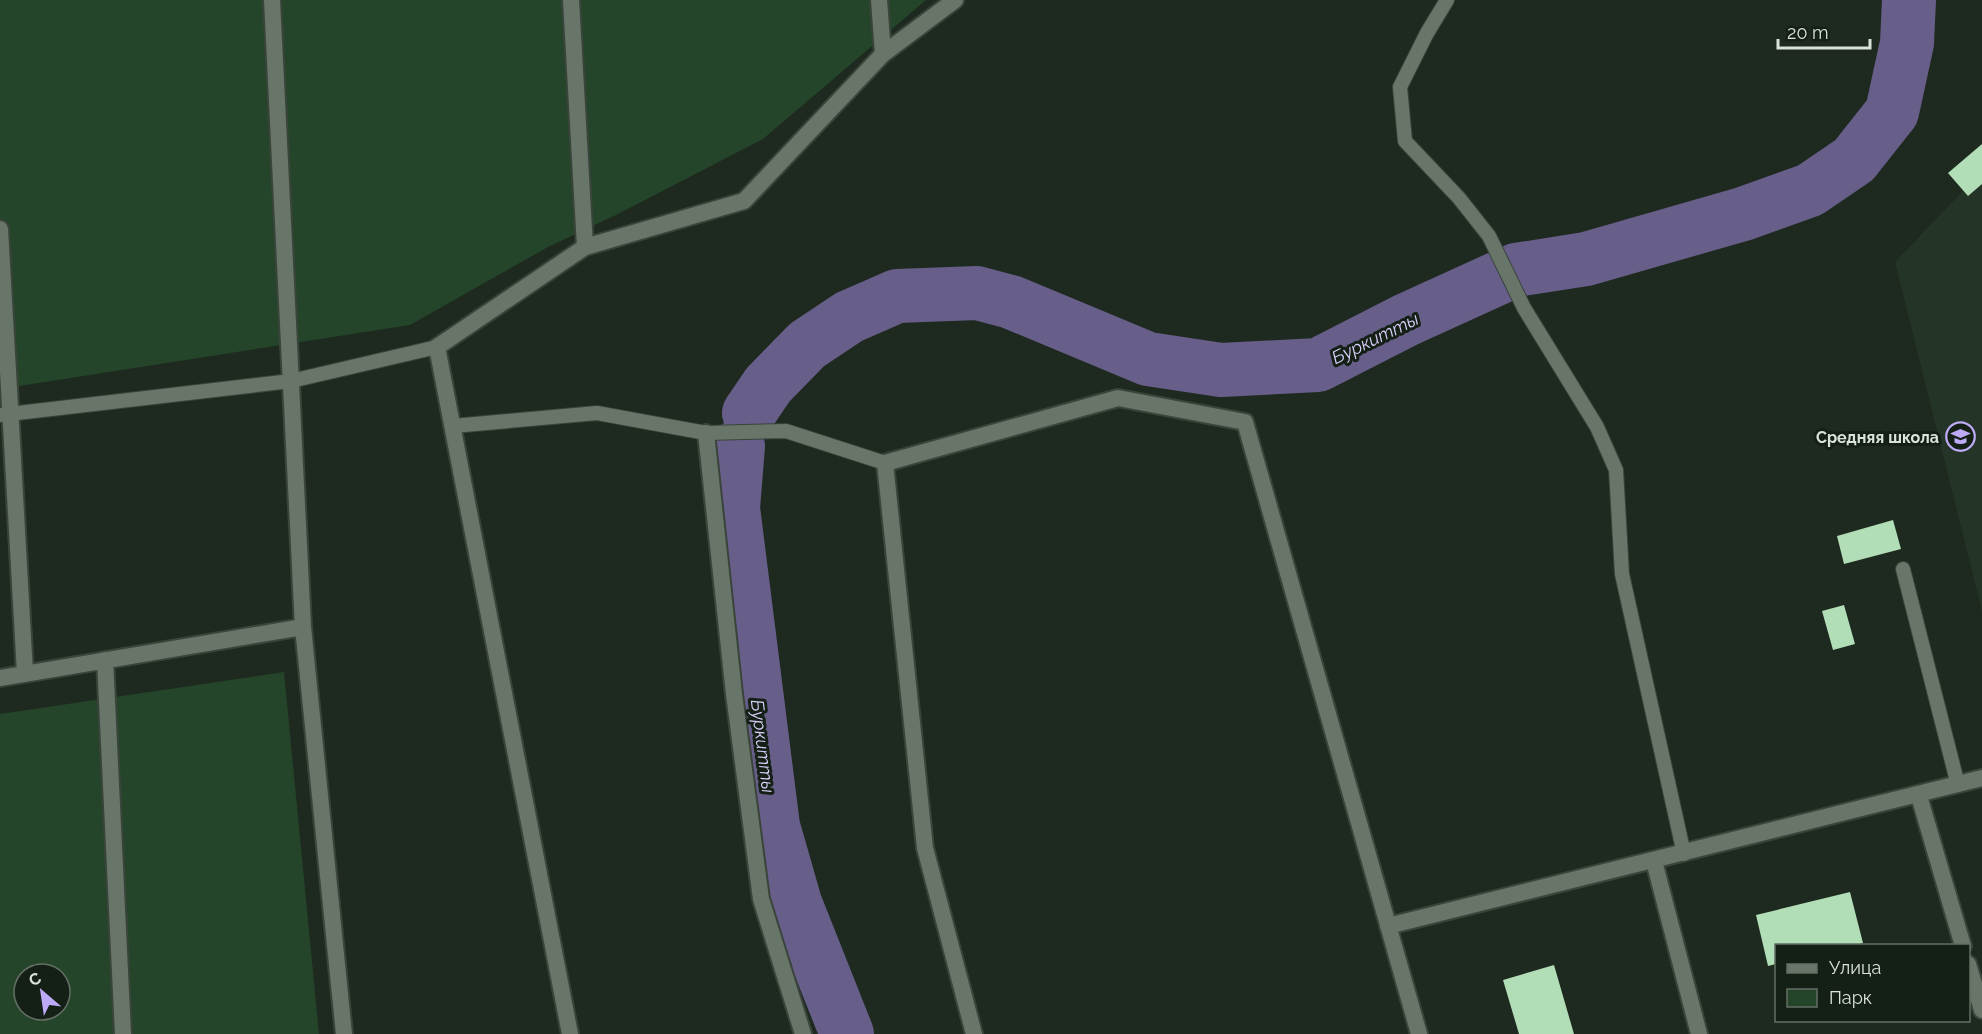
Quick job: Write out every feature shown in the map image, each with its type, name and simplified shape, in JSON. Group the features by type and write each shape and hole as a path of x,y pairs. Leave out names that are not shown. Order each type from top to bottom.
{"street":[{"path":"272,0 303,627 344,1034"},
{"path":"571,0 585,247"},
{"path":"879,0 883,54"},
{"path":"570,1034 437,347 585,247 744,201 883,54 955,0"},
{"path":"0,229 5,415 24,673"},
{"path":"974,1034 925,848 885,463 1119,398 1245,422 1419,1034"},
{"path":"706,434 734,694 761,899 803,1034"},
{"path":"0,678 303,627"},
{"path":"105,660 123,1034"},
{"path":"1388,926 1919,796 1982,778"},
{"path":"1919,796 1963,944"},
{"path":"1654,861 1699,1034"},
{"path":"1970,971 1982,1010"}],"lane":[{"path":"1447,0 1426,33 1400,87 1406,141 1459,198 1489,236 1524,308 1597,427 1616,470 1622,574 1684,854"},
{"path":"5,415 291,381 437,347"},
{"path":"453,426 597,413 706,434 786,431 885,463"},
{"path":"1903,569 1958,785"}],"shaded area":[{"name":"Средняя школа","path":"1982,144 1982,611 1895,262 1963,191 1948,173"}],"green space":[{"path":"0,0 926,0 763,139 616,215 548,247 410,325 0,389"},
{"path":"284,672 319,1034 0,1034 0,714"}],"building":[{"path":"1982,144 1982,184 1968,196 1948,173"},
{"path":"1893,520 1901,549 1844,564 1837,536"},
{"path":"1844,605 1855,644 1833,650 1822,611"},
{"path":"1850,892 1863,943 1775,944 1775,964 1768,966 1756,915"},
{"path":"1554,965 1574,1034 1519,1034 1503,980"}],"waterway":[{"name":"Буркитты","path":"749,413 768,385 807,345 849,317 897,296 977,293 1011,302 1148,359 1221,370 1318,365 1406,320 1516,270 1586,259 1743,214 1810,190 1854,160 1892,112 1907,43 1909,0"},
{"name":"Буркитты","path":"738,446 733,508 773,826 795,903 847,1034"}],"place":[{"name":"Средняя школа","path":"1960,437"}]}
